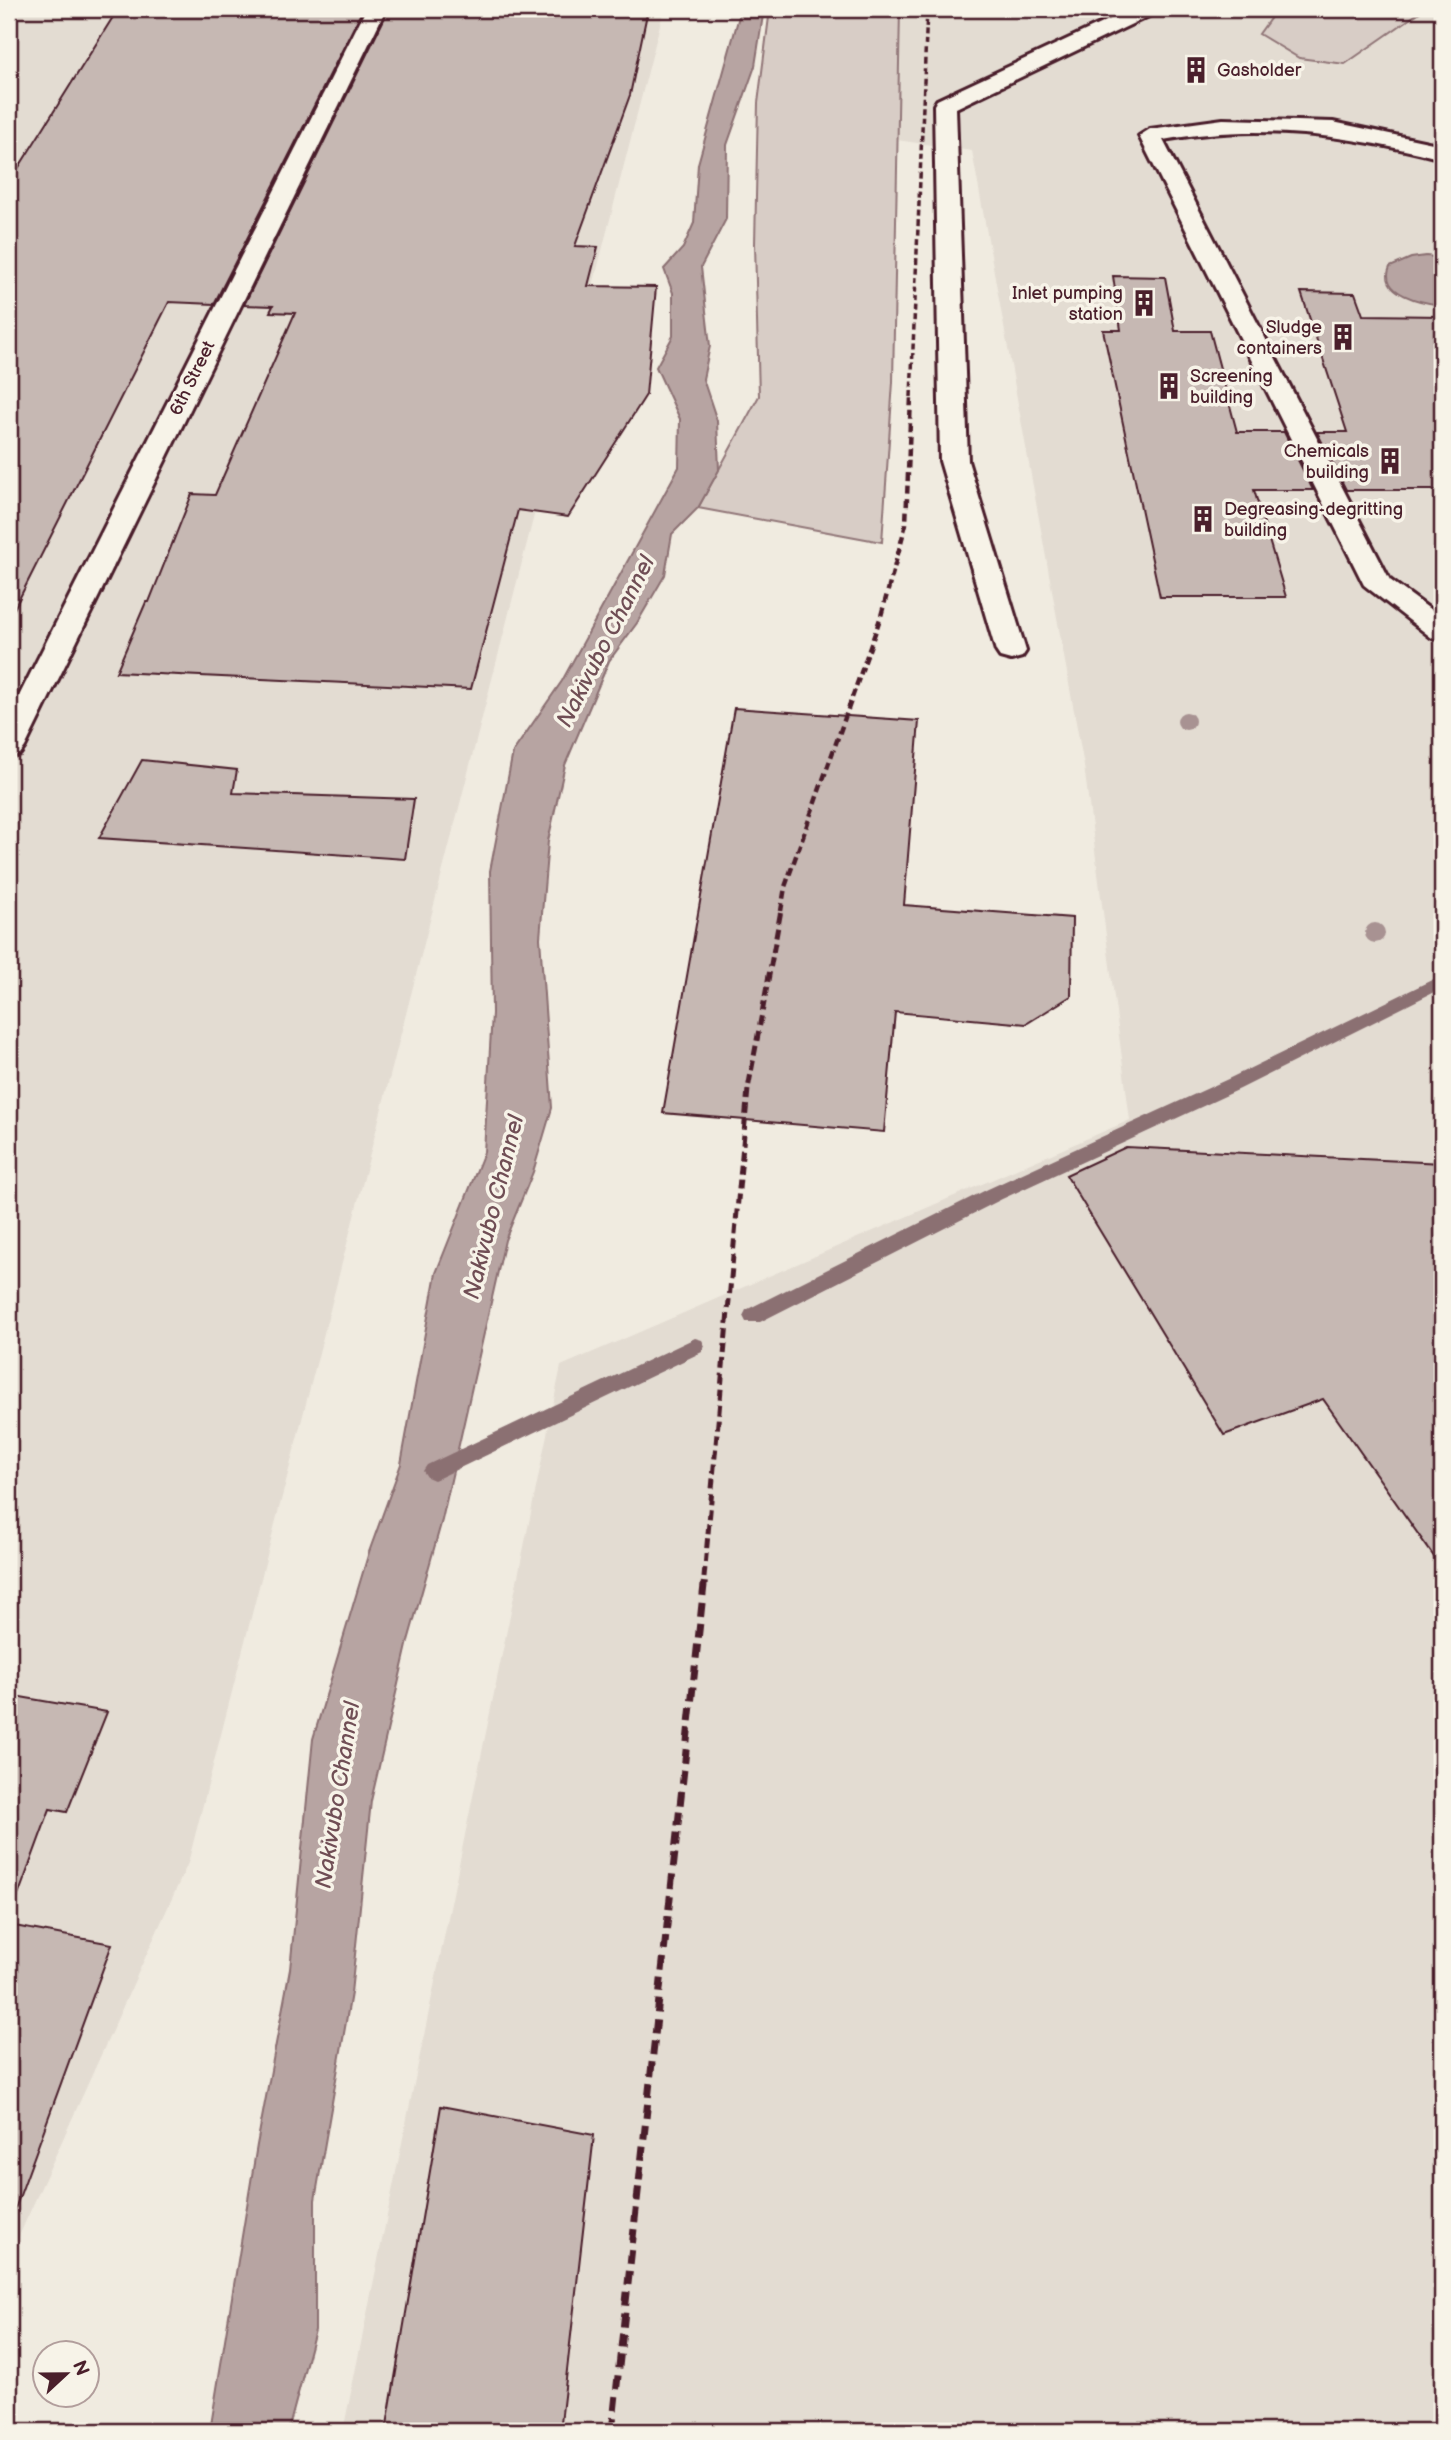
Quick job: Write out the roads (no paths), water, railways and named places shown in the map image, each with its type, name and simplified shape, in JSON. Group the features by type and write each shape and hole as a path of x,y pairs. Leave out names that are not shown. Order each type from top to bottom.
{"street":[{"name":"6th Street","path":"9,747 376,9"},
{"path":"1011,651 954,461 945,105 1148,9"},
{"path":"1442,152 1398,138 1302,125 1198,125 1150,136 1378,584 1442,632"}],"water":[{"name":"Nakivubo Channel","path":"741,9 764,9 755,66 727,145 726,219 701,267 710,346 703,379 717,421 719,470 698,508 672,534 665,575 637,623 609,661 565,765 548,841 540,938 552,1108 533,1172 505,1240 442,1520 408,1641 371,1801 351,1993 315,2200 315,2330 288,2431 210,2431 257,2145 290,1969 313,1739 369,1552 401,1464 436,1273 484,1152 492,1013 490,871 513,752 562,681 679,467 680,419 656,367 673,336 673,293 664,269 683,248 694,223 698,164"},
{"path":"1411,258 1442,258 1442,305 1404,295 1390,284 1390,267"}],"waterway":[{"path":"753,1316 995,1194 1234,1084 1442,981"},
{"path":"434,1471 695,1346"}],"railway":[{"path":"911,397 927,9"},
{"path":"781,911 785,887 881,616 906,524 911,396"},
{"path":"704,1578 748,1089 781,910"},
{"path":"612,2431 705,1576"}],"place":[{"name":"Gasholder","path":"1196,70"},
{"name":"Inlet pumping station","path":"1144,303"},
{"name":"Sludge containers","path":"1343,337"},
{"name":"Screening building","path":"1169,386"},
{"name":"Chemicals building","path":"1390,461"},
{"name":"Degreasing-degritting building","path":"1203,519"}]}
